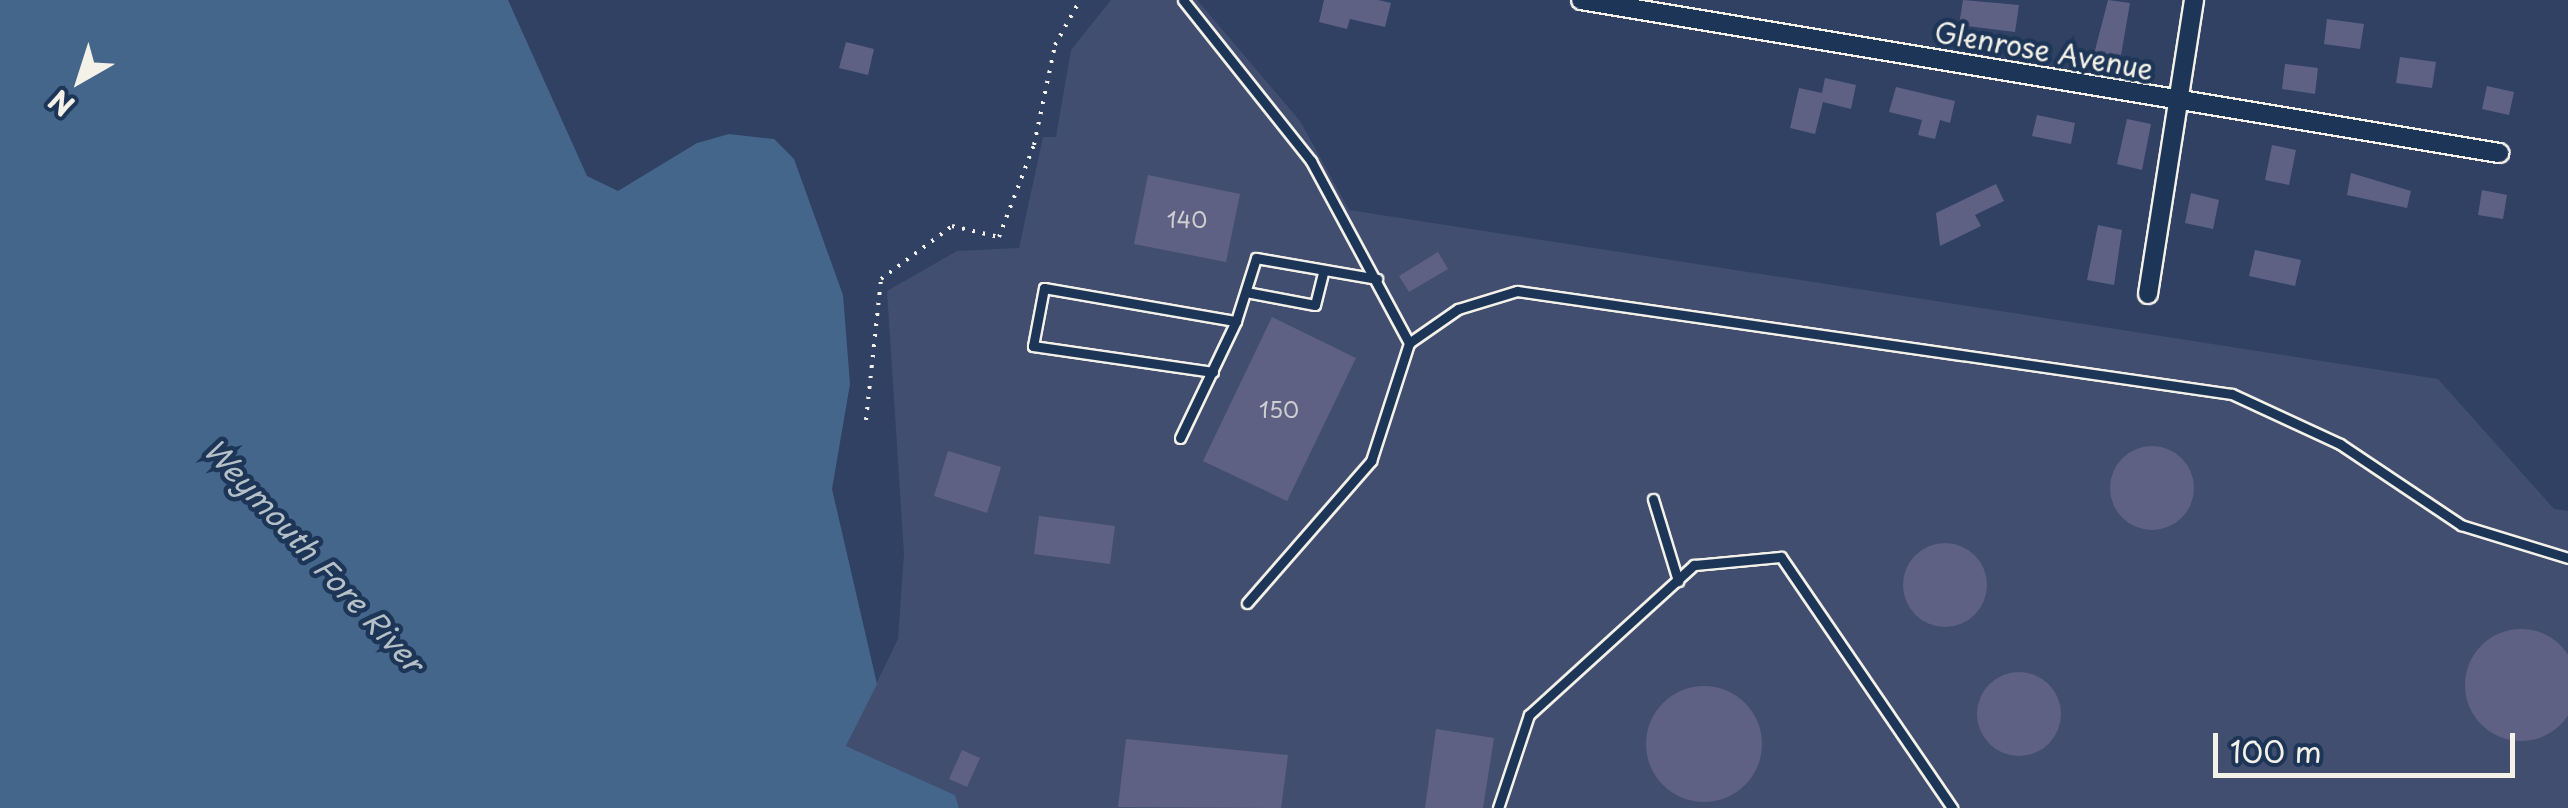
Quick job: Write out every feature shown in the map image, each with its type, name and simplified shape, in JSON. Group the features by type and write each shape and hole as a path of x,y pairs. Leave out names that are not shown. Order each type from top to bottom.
{"street":[{"path":"2148,294 2194,0"},
{"name":"Glenrose Avenue","path":"1590,1 2498,154"}],"lane":[{"path":"1182,0 1299,143 1409,343"},
{"path":"1180,438 1236,321 1256,258 1377,279"},
{"path":"1246,292 1315,305 1324,270"},
{"path":"1213,372 1033,346 1044,288 1236,321"},
{"path":"1248,602 1372,461 1409,343 1489,296 1546,291 2175,383 2290,416 2461,524 2568,558"},
{"path":"1654,499 1678,581"},
{"path":"1498,808 1529,715 1694,565 1781,557 1952,808"}],"path":[{"path":"866,420 881,279 952,226 999,237 1034,145 1055,44 1080,0"}],"shaded area":[{"path":"1111,0 1197,0 1300,121 1349,210 2438,379 2554,509 2568,511 2568,808 959,808 955,795 846,746 898,639 904,554 887,291 957,251 1019,248 1043,137 1056,137 1071,50"}],"water":[{"name":"Weymouth Fore River","path":"0,0 508,0 587,176 618,191 697,143 729,134 774,139 794,159 843,295 850,384 832,489 877,684 846,746 955,795 959,808 0,808"}],"building":[{"path":"1324,0 1391,3 1385,27 1350,19 1347,29 1319,22"},
{"path":"1963,0 2019,5 2015,32 1959,25"},
{"path":"2108,0 2130,3 2120,61 2093,58"},
{"path":"2327,19 2364,24 2360,49 2324,44"},
{"path":"846,42 874,49 868,75 839,68"},
{"path":"2400,57 2436,62 2432,88 2396,83"},
{"path":"2285,64 2318,68 2315,94 2282,89"},
{"path":"1825,78 1856,85 1851,109 1823,102 1815,134 1790,128 1799,88 1822,93"},
{"path":"2487,86 2514,92 2509,115 2482,109"},
{"path":"1896,87 1955,101 1950,123 1940,120 1935,139 1918,135 1922,120 1889,112"},
{"path":"2037,115 2075,123 2071,144 2032,136"},
{"path":"2127,119 2151,124 2142,170 2117,164"},
{"path":"2272,145 2296,150 2289,185 2265,180"},
{"path":"2351,173 2411,191 2407,208 2347,195"},
{"path":"1148,175 1240,194 1226,262 1134,244"},
{"path":"1996,184 2004,201 1975,215 1981,226 1940,246 1936,213"},
{"path":"2482,190 2507,195 2503,219 2478,215"},
{"path":"2191,193 2219,200 2213,229 2185,223"},
{"path":"2098,225 2122,230 2114,285 2087,280"},
{"path":"2255,250 2301,260 2295,286 2249,276"},
{"path":"1438,252 1448,269 1409,292 1399,276"},
{"path":"1272,317 1356,358 1287,501 1203,461"},
{"path":"2152,446 2175,453 2187,465 2194,488 2187,511 2175,523 2152,530 2129,523 2117,511 2110,488 2117,465 2129,453"},
{"path":"948,451 1001,467 987,513 934,496"},
{"path":"1039,516 1115,526 1110,564 1034,554"},
{"path":"1945,543 1968,550 1980,562 1987,585 1980,608 1968,620 1945,627 1922,620 1910,608 1903,585 1910,562 1922,550"},
{"path":"2521,629 2542,633 2561,645 2573,664 2577,685 2573,706 2561,725 2542,737 2521,741 2500,737 2481,725 2469,706 2465,685 2469,664 2481,645 2500,633"},
{"path":"2019,672 2042,679 2054,691 2061,714 2054,737 2042,749 2019,756 1996,749 1984,737 1977,714 1984,691 1996,679"},
{"path":"1704,686 1726,690 1745,703 1758,722 1762,744 1758,766 1745,785 1726,798 1704,802 1682,798 1663,785 1650,766 1646,744 1650,722 1663,703 1682,690"},
{"path":"1436,729 1494,738 1483,808 1425,808"},
{"path":"1126,739 1288,755 1281,808 1118,807"},
{"path":"962,750 980,758 967,787 949,779"}]}
